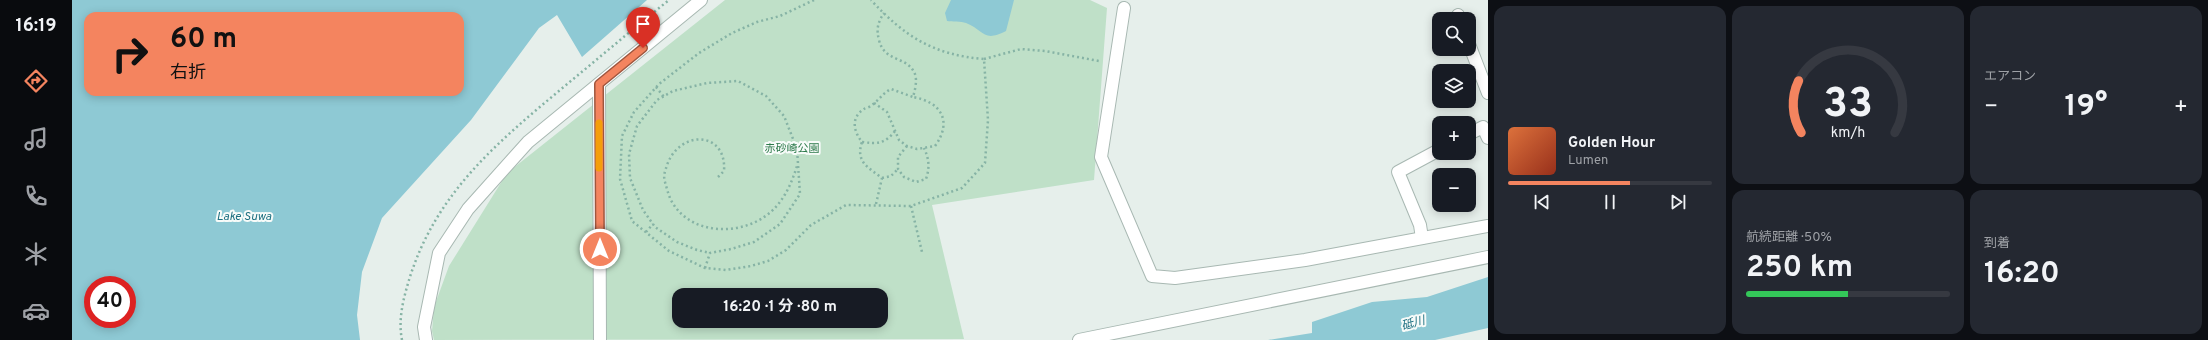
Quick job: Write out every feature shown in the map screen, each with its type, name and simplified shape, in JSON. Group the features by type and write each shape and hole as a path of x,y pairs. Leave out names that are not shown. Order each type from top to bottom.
{"street":[{"path":"426,340 424,326 439,253 468,209 528,142 701,0"},
{"path":"1124,8 1101,158 1152,276 1175,278 1298,262 1488,226"},
{"path":"1474,56 1488,93"},
{"path":"599,84 600,340"},
{"path":"1476,130 1483,126 1488,138"},
{"path":"1422,238 1420,225 1398,172 1432,154"},
{"path":"1079,340 1488,257"}],"path":[{"path":"814,0 780,16 757,22 732,33 699,53 656,87 634,112 622,136 620,179 632,221 669,251 705,268 726,270 768,261 786,250 811,225 846,205 876,204 911,206 962,188 985,163 988,120 984,59"},
{"path":"871,0 914,39 932,49 961,57 984,59 1022,49 1045,51 1115,64"},
{"path":"884,13 878,22 877,34 880,47 886,54 909,66 915,73 916,82 913,97"},
{"path":"738,81 766,96 784,116 797,149 798,164 800,194 780,224 754,242 710,253 697,250 677,242 653,224 643,210 630,178 629,154 637,126 657,100 673,91 707,83 738,81"},
{"path":"656,87 664,97"},
{"path":"862,142 856,134 854,123 857,115 874,103 881,94 891,88 913,97 930,101 937,106 944,130 935,146 924,148 907,146 899,140 887,112 874,103"},
{"path":"862,142 882,143 889,139 895,131"},
{"path":"718,177 724,171 725,160 719,147 708,141 694,139 683,142 671,154 663,177 673,203 697,225 715,228 736,228 768,215 778,204 792,182 798,164"},
{"path":"862,142 859,150 861,161 869,170 882,178 891,176 898,169"},
{"path":"907,146 898,157 898,169 904,177 916,182 926,179 929,169 928,158 924,148"},
{"path":"876,204 882,178"},
{"path":"911,206 922,252"},
{"path":"646,232 653,224"},
{"path":"705,268 710,253"}],"green space":[{"name":"赤砂崎公園","path":"725,0 1090,0 1107,8 1094,180 932,205 964,339 434,340 432,331 434,307 449,266 507,173"}],"water":[{"name":"Lake Suwa","path":"72,0 647,0 582,57 557,15 539,28 471,120 382,218 362,272 357,315 360,340 72,340"},
{"path":"951,0 1014,0 1006,31 993,36 988,36 966,23 947,21 945,13"},
{"name":"砥川","path":"1488,277 1488,328 1435,340 1268,340 1312,333 1312,322 1372,302 1427,297"}],"slow traffic":[{"path":"599,123 599,168"}],"route":[{"path":"600,249 599,84 643,48"}]}
